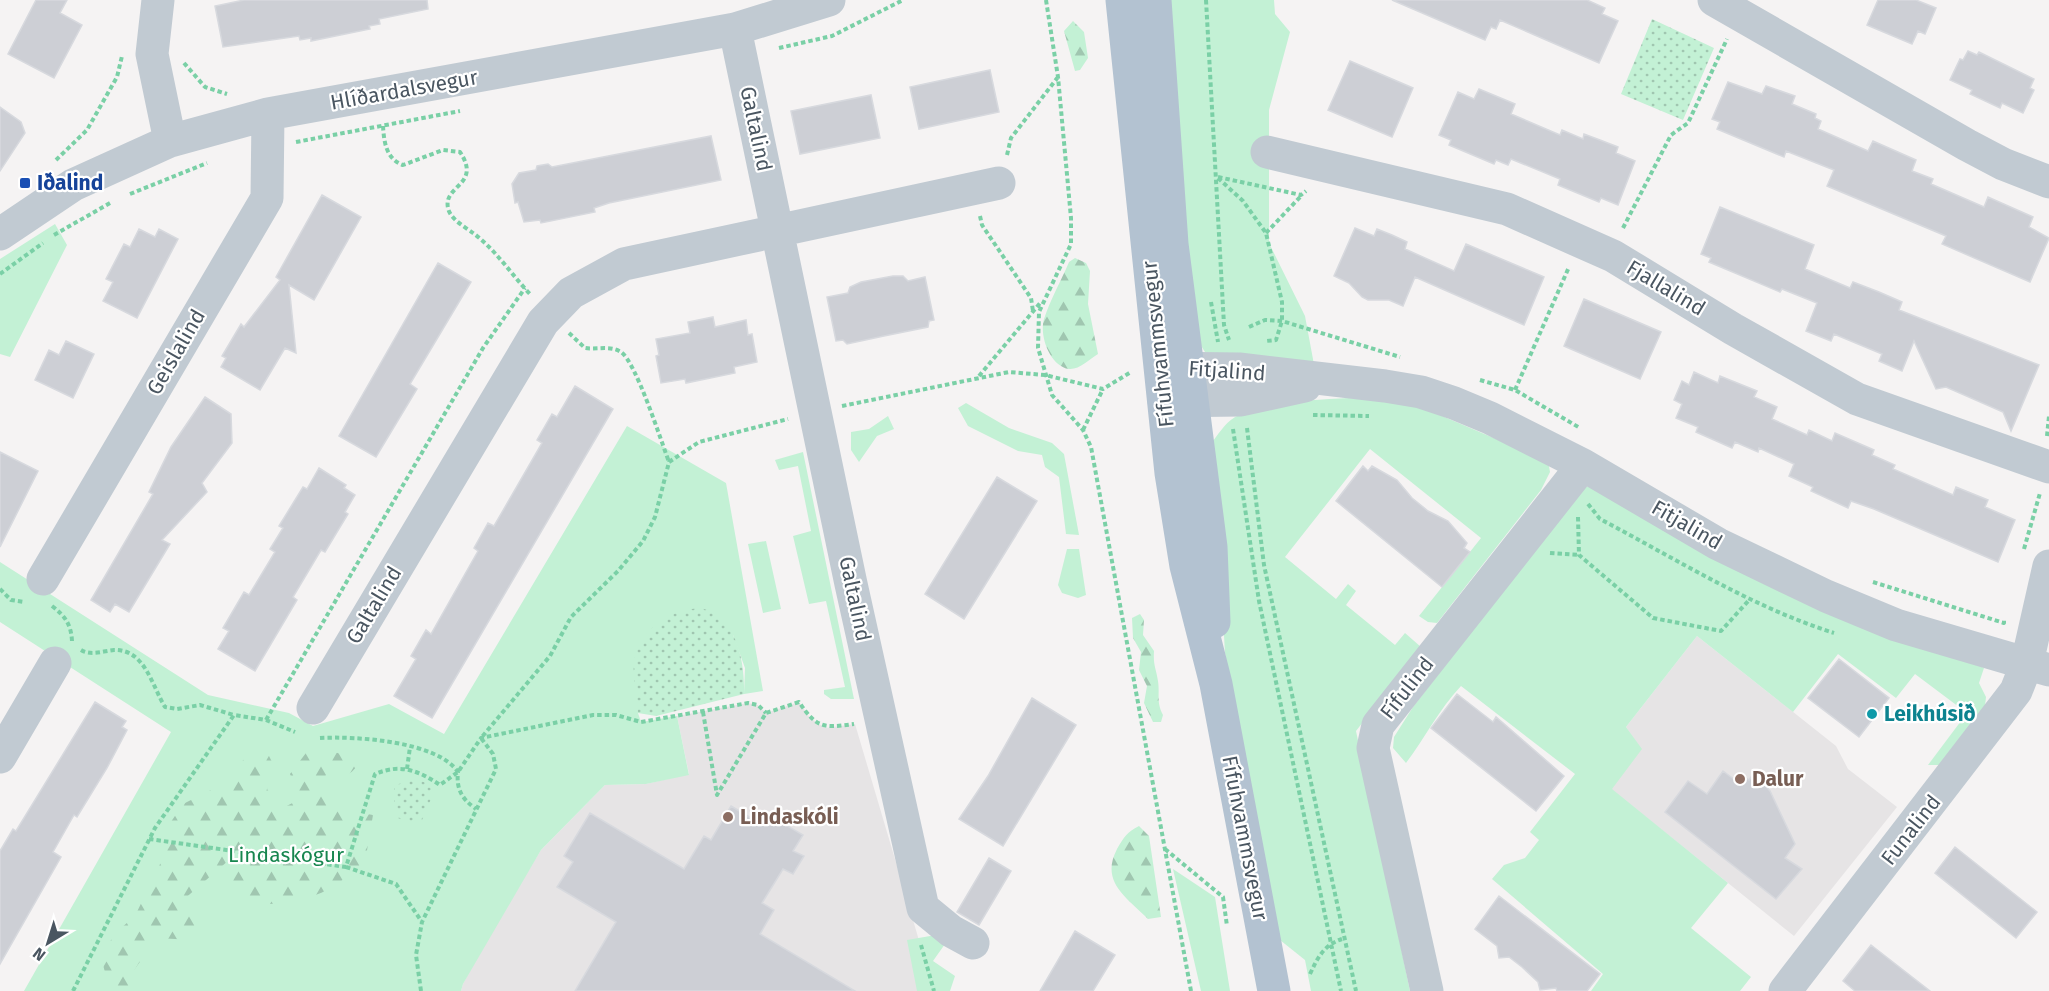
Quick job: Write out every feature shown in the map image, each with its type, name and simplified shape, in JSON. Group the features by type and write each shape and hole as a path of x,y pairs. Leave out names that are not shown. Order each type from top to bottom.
{"main road":[{"name":"Fífuhvammsvegur","path":"1122,0 1160,369 1179,401 1212,547 1216,684 1274,991"},
{"path":"1143,0 1145,27 1158,67"},
{"name":"Fífuhvammsvegur","path":"1155,0 1172,244 1160,369"}],"street":[{"path":"158,0 152,54 170,141"},
{"name":"Hlíðardalsvegur","path":"0,234 73,185 170,141 268,114 735,29 829,0"},
{"path":"1724,6 1967,145 2003,164 2049,182"},
{"name":"Galtalind","path":"735,29 851,584 923,908 951,931 973,943"},
{"name":"Geislalind","path":"41,595 267,198 268,114"},
{"name":"Fjallalind","path":"1267,152 1507,209 1578,238 1613,256 1733,329 1857,399 2043,466"},
{"name":"Galtalind","path":"311,727 550,313 571,293 624,264 999,183"},
{"name":"Fitjalind","path":"1160,369 1239,369 1385,386 1432,396 1490,418 1576,480 1826,596 1896,625 2038,667"},
{"name":"Fitjalind","path":"1179,401 1241,400 1329,381"},
{"name":"Fífulind","path":"1427,991 1374,748 1378,725 1576,480"},
{"path":"2036,561 2038,667"},
{"path":"0,758 55,663"},
{"name":"Funalind","path":"1785,991 2006,707 2016,691 2038,667"}],"path":[{"path":"1046,0 1058,77 1071,218 1071,244 1043,300 1037,323 1038,348 1052,395 1083,430 1091,447 1191,991"},
{"path":"1206,0 1218,177 1224,325 1215,326"},
{"path":"1623,228 1671,135 1688,123 1729,33 1724,6"},
{"path":"50,166 87,130 117,77 124,45"},
{"path":"183,61 205,87 225,95 236,93"},
{"path":"999,183 1011,138 1058,77"},
{"path":"267,148 462,111"},
{"path":"346,867 375,774 407,769 419,772 440,785 458,772 481,738 550,656 572,617 618,571 643,541 656,517 669,462 633,369 622,352 609,348 585,348 525,288 481,239 450,215 447,207 449,197 465,180 467,173 460,152 452,149 443,150 411,163 397,162 386,147 382,126"},
{"path":"124,196 218,160"},
{"path":"1218,177 1242,201 1266,233 1282,302 1282,321 1276,339 1258,345"},
{"path":"1266,233 1301,195"},
{"path":"0,274 50,238 114,200"},
{"path":"982,225 1031,298 1033,311"},
{"path":"1515,390 1573,257 1578,238"},
{"path":"266,720 483,348 525,288"},
{"path":"978,377 1043,300"},
{"path":"832,408 1009,372 1045,375 1103,389 1160,369"},
{"path":"1083,430 1103,389"},
{"path":"1309,415 1375,416"},
{"path":"669,462 699,442 798,416"},
{"path":"2036,561 2049,416"},
{"path":"1232,422 1259,601 1341,991"},
{"path":"1234,433 1256,424"},
{"path":"1247,427 1264,565 1306,751 1342,939 1356,991"},
{"path":"1576,480 1579,555 1653,618 1721,631 1750,599"},
{"path":"1576,480 1600,519 1750,599 1798,622 1842,636"},
{"path":"0,589 11,600 41,595 65,616 72,632 72,645 84,653 115,650 131,653 150,674 153,688 165,707 177,709 200,705 234,716 311,727 410,747 451,762 458,772 456,784 465,801 476,809"},
{"path":"2004,623 2007,611"},
{"path":"702,712 717,795 766,713 800,702 810,718 826,728 855,724"},
{"path":"481,738 593,715 616,715 641,722 748,703 758,705 766,713"},
{"path":"73,991 149,839 234,716"},
{"path":"421,991 416,956 422,922 496,769 493,754 481,738"},
{"path":"407,769 410,747"},
{"path":"149,839 346,867 396,884 422,922"},
{"path":"1165,849 1223,897 1227,926"},
{"path":"1310,974 1319,956 1330,943 1342,939"}],"shaded area":[{"name":"Dalur","path":"1697,636 1836,746 1848,769 1897,807 1794,936 1611,789 1641,749 1626,727"},
{"name":"Lindaskóli","path":"799,702 810,718 825,728 855,724 934,991 461,991 485,942 541,850 605,785 646,784 689,774 677,716 748,703 758,705 766,713"}],"green space":[{"path":"1161,0 1274,0 1275,14 1290,32 1269,110 1269,243 1305,316 1315,370 1205,352 1198,341"},
{"path":"1652,19 1714,48 1683,120 1621,94"},
{"path":"1073,21 1084,32 1088,58 1080,70 1075,71 1064,31"},
{"path":"55,224 67,245 10,357 0,354 0,259"},
{"path":"1075,258 1086,263 1090,271 1088,304 1098,354 1080,366 1069,369 1062,367 1051,356 1045,342 1043,326 1049,305 1069,262"},
{"path":"1349,398 1414,404 1548,461 1550,472 1541,490 1437,623 1428,622 1419,616 1481,538 1370,449 1285,557 1336,599 1348,584 1356,591 1346,605 1395,645 1405,633 1421,647 1356,731 1410,991 1311,991 1305,960 1280,940 1225,653 1213,441 1231,420 1252,410 1293,402"},
{"path":"966,403 1009,428 1052,443 1064,454 1079,535 1066,534 1059,477 1045,467 1042,455 1018,451 968,426 958,408"},
{"path":"888,416 894,429 877,436 859,462 851,450 851,432 869,429"},
{"path":"627,426 726,483 763,691 744,694 745,668 733,635 638,713 641,722 677,716 689,775 646,784 605,785 541,850 461,991 24,991 171,732 0,622 0,562 208,695 289,713 313,726 389,704 444,734"},
{"path":"803,452 854,699 831,699 824,694 824,690 845,687 826,601 809,604 793,536 811,531 798,466 779,470 775,460"},
{"path":"1597,486 1984,668 1979,683 1986,697 1985,706 1939,765 1928,765 1967,713 1915,674 1896,698 1838,654 1793,712 1697,636 1626,727 1642,749 1612,789 1728,883 1691,928 1751,977 1740,991 1591,991 1603,974 1492,879 1504,865 1525,858 1539,840 1530,832 1575,774 1461,686 1406,763 1393,748 1394,737 1413,707 1583,487"},
{"path":"766,541 781,609 763,613 748,544"},
{"path":"1067,549 1079,549 1086,595 1078,598 1062,593 1058,585"},
{"path":"701,608 713,613 731,631 743,668 744,694 656,716 638,713 634,663 639,646 652,629 669,616"},
{"path":"1140,614 1144,620 1143,635 1154,651 1159,702 1163,715 1161,722 1153,722 1144,703 1147,686 1139,670 1141,652 1133,638 1132,618"},
{"name":"Lindaskógur","path":"309,749 338,753 359,763 345,775 326,775 320,785 334,797 337,809 373,815 365,862 337,884 318,894 293,901 251,904 231,897 229,860 182,901 202,923 193,940 157,938 129,977 147,991 110,991 102,961 113,935 135,916 161,862 152,850 183,804 219,786 248,755 269,756 274,766 267,789 281,809 300,799 290,774"},
{"path":"414,778 426,783 434,792 422,820 413,824 398,818 394,808 394,786"},
{"path":"1139,826 1149,836 1161,917 1148,919 1124,896 1114,880 1112,871 1117,849 1126,835"},
{"path":"1173,869 1215,897 1230,991 1201,991"},
{"path":"936,935 945,944 933,961 955,976 950,991 917,991 907,940"}],"building":[{"path":"36,0 67,0 60,13 82,25 54,78 8,54"},
{"path":"244,0 427,0 428,9 379,19 380,24 369,26 370,29 311,41 311,38 300,40 299,36 223,47 215,6"},
{"path":"1392,0 1587,0 1605,8 1602,14 1618,21 1599,63 1500,20 1496,29 1491,27 1485,40"},
{"path":"1878,0 1916,0 1936,8 1925,34 1918,31 1912,44 1867,25"},
{"path":"1968,51 1977,55 1979,52 2034,79 2030,88 2034,90 2023,113 2002,103 2000,108 1970,94 1972,90 1950,80 1960,59 1963,60"},
{"path":"1350,61 1413,88 1392,137 1328,110"},
{"path":"990,70 999,112 919,129 910,87"},
{"path":"1728,82 1762,94 1766,86 1795,96 1792,104 1816,114 1815,118 1821,121 1818,129 1868,151 1873,141 1916,160 1912,171 1933,179 1931,184 1984,207 1988,197 2033,217 2029,227 2049,238 2030,282 1942,244 1946,236 1827,186 1834,170 1786,151 1784,157 1717,129 1720,122 1712,119"},
{"path":"1479,89 1515,104 1511,114 1560,135 1562,130 1583,139 1584,134 1600,140 1618,147 1616,153 1635,161 1618,205 1601,198 1599,202 1558,185 1560,179 1511,159 1508,165 1496,160 1494,164 1449,145 1451,140 1439,135 1458,92 1474,99"},
{"path":"871,95 880,138 800,154 791,111"},
{"path":"0,107 21,122 25,133 0,171"},
{"path":"711,136 721,180 609,203 594,208 595,212 541,223 540,220 524,222 518,202 515,203 512,184 519,173 536,170 537,166 548,164 552,167"},
{"path":"322,195 361,217 314,300 289,285 296,353 285,348 260,390 221,367 226,358 222,356 241,324 244,327 280,280 276,277"},
{"path":"1720,207 1814,245 1805,269 1850,288 1853,282 1879,292 1902,302 1899,310 2039,365 2011,431 2003,412 1946,387 1936,389 1914,341 1902,371 1879,361 1882,354 1834,334 1831,341 1806,331 1817,303 1782,289 1780,292 1709,262 1711,258 1701,254"},
{"path":"1355,228 1374,236 1377,229 1392,235 1407,242 1405,249 1454,271 1466,244 1544,277 1524,325 1415,277 1403,306 1389,300 1368,300 1349,283 1334,276"},
{"path":"139,229 155,237 159,229 178,239 137,318 103,301 113,282 106,279 124,244 130,247"},
{"path":"438,263 471,282 410,384 417,389 376,457 339,436"},
{"path":"903,276 908,281 925,277 934,320 929,321 928,327 847,344 843,340 836,341 827,297 848,293 850,287 861,282"},
{"path":"1584,299 1661,332 1640,379 1564,346"},
{"path":"713,317 715,327 746,320 748,335 752,334 757,362 734,367 735,373 686,383 685,379 661,383 656,356 659,355 656,339 690,333 688,322"},
{"path":"66,341 94,354 73,398 35,380 49,350 59,355"},
{"path":"1694,372 1718,383 1720,376 1757,391 1754,397 1777,407 1772,419 1807,435 1809,430 1832,441 1835,433 1874,450 1872,455 1895,465 1893,469 1953,495 1956,487 1988,500 1985,507 2015,520 1998,562 1874,509 1851,501 1848,508 1811,491 1813,487 1789,476 1794,464 1759,448 1758,452 1735,442 1732,448 1696,432 1698,427 1676,418 1682,404 1674,400 1682,381 1689,385"},
{"path":"575,386 613,409 432,718 394,696 416,659 411,656 426,630 431,634 478,551 474,548 488,523 494,526 542,443 537,440 552,414 557,417"},
{"path":"205,397 231,414 232,443 202,483 207,492 162,540 170,544 129,612 115,604 110,612 91,600 153,494 149,492 171,447"},
{"path":"0,452 38,471 0,547"},
{"path":"1363,466 1368,471 1372,466 1397,480 1412,498 1428,511 1448,521 1467,543 1464,548 1470,552 1442,587 1336,501"},
{"path":"319,468 346,485 344,488 355,495 345,512 348,514 325,552 321,550 293,597 297,600 255,671 218,649 229,631 223,628 244,592 249,595 275,552 270,549 283,528 279,526 303,487 307,489"},
{"path":"997,477 1037,501 964,619 925,594"},
{"path":"1839,659 1889,698 1859,737 1808,698"},
{"path":"1457,694 1493,722 1496,717 1564,776 1536,811 1431,728"},
{"path":"1032,698 1076,725 1003,846 959,819 988,776"},
{"path":"95,702 126,721 122,727 127,730 107,768 77,817 74,815 53,852 61,857 0,964 0,851 13,829 16,831"},
{"path":"1723,771 1735,780 1740,773 1749,780 1754,773 1770,791 1795,844 1785,858 1802,869 1776,899 1665,812 1688,781 1707,794"},
{"path":"731,806 756,821 762,811 803,835 793,851 804,856 793,874 783,869 762,903 774,910 760,934 855,991 575,991 616,922 557,887 573,862 564,856 590,813 684,869 704,836 711,840"},
{"path":"1955,847 2037,912 2016,938 1935,873"},
{"path":"989,858 1011,871 979,925 957,912"},
{"path":"1499,896 1600,974 1587,991 1557,991 1556,988 1540,990 1538,982 1522,967 1509,957 1499,958 1497,946 1475,929"},
{"path":"1075,931 1115,955 1093,991 1040,991"},
{"path":"1871,945 1930,991 1855,991 1843,981"}],"place":[{"name":"Iðalind","path":"25,183"},
{"name":"Leikhúsið","path":"1872,714"},
{"name":"Dalur","path":"1740,779"},
{"name":"Lindaskóli","path":"728,817"}]}
